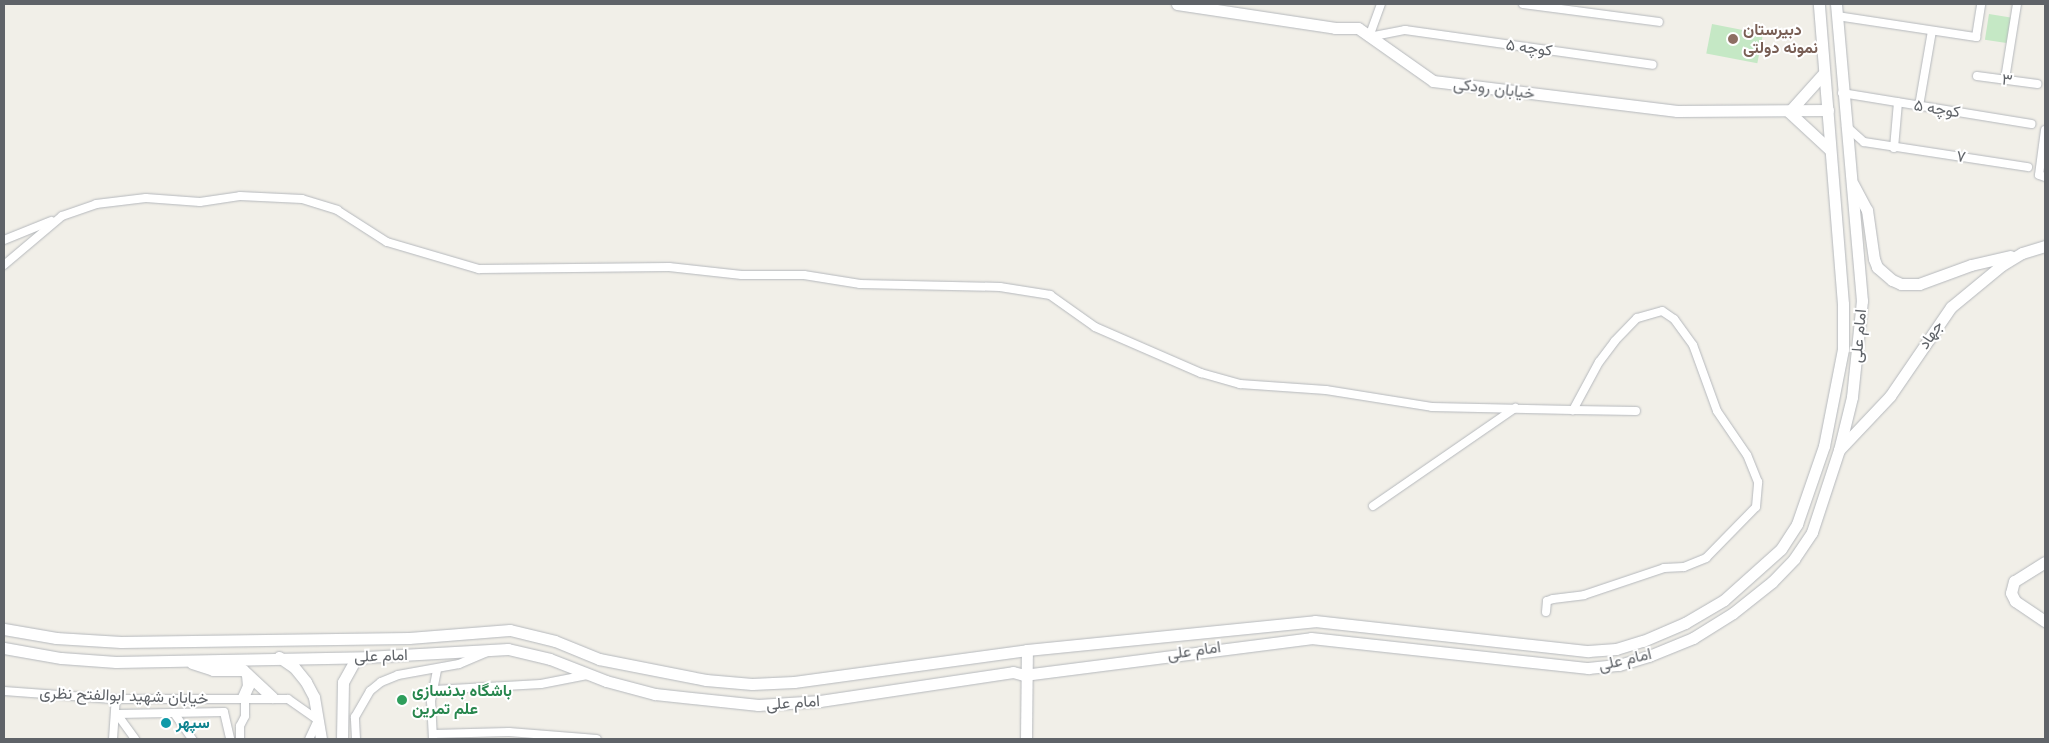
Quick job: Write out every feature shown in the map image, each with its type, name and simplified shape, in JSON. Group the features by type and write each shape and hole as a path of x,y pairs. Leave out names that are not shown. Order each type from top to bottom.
{"main road":[{"name":"خیابان رودکی","path":"1177,4 1335,28 1358,28 1433,81 1677,111 1789,112 1828,110"},
{"name":"امام علی","path":"4,629 56,638 121,642 409,638 510,630 555,641 599,658 706,680 752,684 794,682 1026,650 1311,622 1560,649 1588,651 1616,649 1685,623 1724,600 1761,570 1781,549 1797,524 1824,446 1836,394 1843,349 1843,304 1819,4"},
{"name":"امام علی","path":"4,648 61,658 116,662 279,657 366,657 508,649 550,659 587,675 655,694 758,705 820,701 1013,672 1024,675 1311,638 1588,668 1619,665 1649,656 1692,638 1733,613 1772,582 1794,559 1812,532 1839,450 1852,397 1862,301 1842,93 1836,4"},
{"path":"1824,73 1789,112 1830,150"},
{"path":"1850,178 1867,210 1874,259 1877,267 1892,280 1901,284 1919,284 1971,265 2022,253"},
{"name":"جهاد","path":"1839,450 1890,396 1952,306 1972,287 2022,253 2045,246"},
{"path":"2045,562 2014,581 2011,593 2014,601 2045,621"},
{"path":"1311,622 1311,638"},
{"path":"508,649 510,630"},
{"path":"1026,650 1024,675 1026,739"},
{"path":"279,657 294,667 306,682 314,697 321,739"},
{"path":"342,739 343,682 354,662 366,657"},
{"path":"180,660 214,670 245,672 272,697"},
{"path":"244,697 248,686 245,672"}],"street":[{"path":"1369,37 1381,4"},
{"path":"1524,4 1574,7 1659,22"},
{"path":"1836,16 1976,37 1981,4 1972,4"},
{"path":"2005,79 2018,4"},
{"name":"کوچه ۵","path":"1369,37 1405,30 1653,65"},
{"path":"1919,106 1932,31"},
{"name":"۳","path":"1976,76 2037,84"},
{"name":"کوچه ۵","path":"1842,93 2031,124"},
{"path":"1894,148 1898,102"},
{"name":"۷","path":"1846,126 1864,142 2028,167"},
{"path":"2045,130 2039,175 2045,177"},
{"path":"4,240 96,204 146,198 200,202 240,196 302,199 337,210 387,242 479,269 669,267 742,274 804,275 860,284 1000,287 1050,295 1095,327 1201,372 1240,384 1326,390 1432,407 1636,411"},
{"path":"4,264 62,216"},
{"path":"1546,612 1547,601 1553,598 1584,596 1664,568 1684,567 1706,558 1752,512 1759,496 1754,470 1717,411 1693,345 1674,320 1662,311 1637,318 1615,341 1599,362 1573,410"},
{"path":"1373,506 1515,408"},
{"path":"2034,568 2045,573"},
{"path":"356,739 355,717 370,691 398,674 437,670 490,650"},
{"path":"437,670 434,690 433,736 509,732 597,739"},
{"path":"434,690 541,684 587,675"},
{"name":"خیابان شهید ابوالفتح نظری","path":"4,691 116,700 272,697 296,702 318,720"},
{"path":"240,739 240,726 245,716 244,697"},
{"path":"116,700 117,714 134,739"},
{"path":"113,739 112,719 117,714 224,712 230,739"},
{"path":"174,713 192,739"},
{"path":"309,739 318,720"}],"green space":[{"path":"1989,14 2014,18 2010,44 1985,40"},
{"path":"1712,24 1763,34 1757,63 1706,53"}],"place":[{"name":"دبیرستان نمونه دولتی","path":"1733,39"},
{"name":"باشگاه بدنسازی علم تمرین","path":"402,700"},
{"name":"سپهر","path":"166,723"}]}
